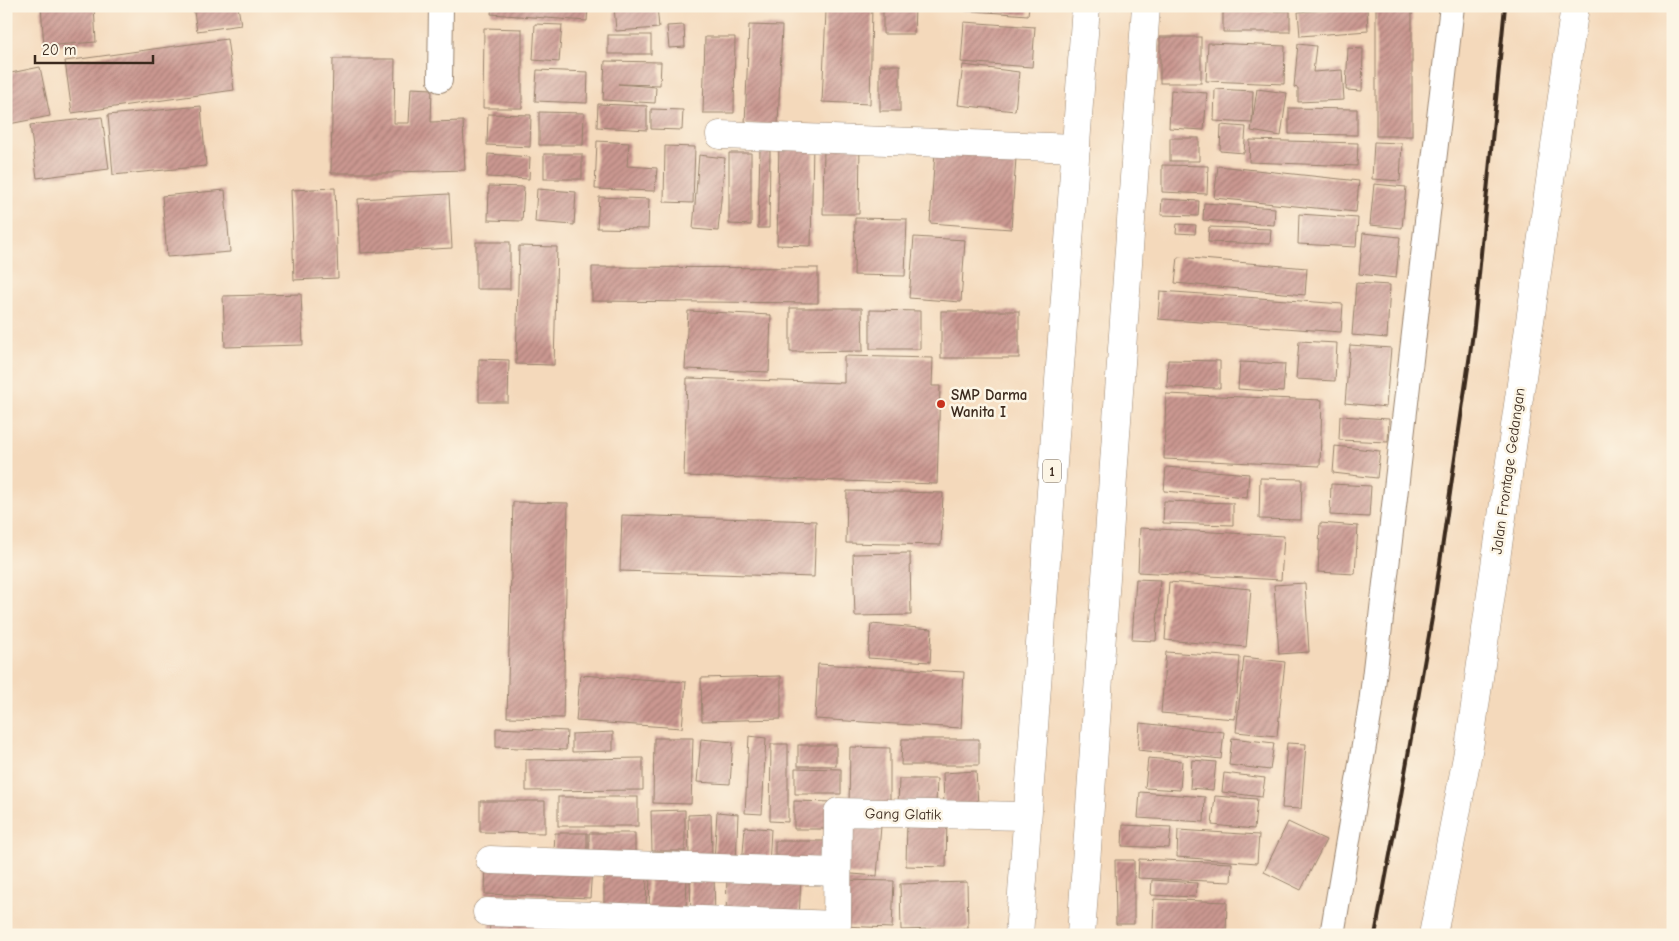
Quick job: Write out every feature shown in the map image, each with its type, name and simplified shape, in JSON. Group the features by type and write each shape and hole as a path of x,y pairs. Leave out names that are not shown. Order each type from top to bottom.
{"main road":[{"name":"1","path":"1018,935 1086,6"},
{"path":"1081,935 1146,6"},
{"name":"Jalan Frontage Gedangan","path":"1433,935 1471,732 1575,6"},
{"path":"720,135 1076,148"},
{"name":"Gang Glatik","path":"837,872 838,812 1027,816"},
{"path":"487,912 837,925 837,872 490,860"}],"lane":[{"path":"440,80 441,6"},
{"path":"1332,935 1371,704 1452,6"}],"building":[{"path":"41,6 94,6 96,42 44,46"},
{"path":"193,6 238,6 241,25 197,31"},
{"path":"492,6 588,6 587,21 491,14"},
{"path":"614,6 657,6 659,28 616,31"},
{"path":"846,6 872,6 870,104 822,102 826,11 846,12"},
{"path":"960,6 1029,6 1028,15 959,10"},
{"path":"1376,6 1412,6 1412,136 1376,136"},
{"path":"883,7 915,7 914,34 883,34"},
{"path":"1367,7 1368,31 1300,36 1298,12"},
{"path":"1290,11 1290,32 1223,32 1223,12"},
{"path":"964,22 1035,27 1032,67 961,62"},
{"path":"535,24 562,25 559,62 533,60"},
{"path":"684,25 685,47 669,48 667,26"},
{"path":"749,25 782,26 778,125 745,124"},
{"path":"484,28 522,29 522,108 483,108"},
{"path":"608,35 651,35 651,54 608,54"},
{"path":"705,37 735,37 734,113 703,113"},
{"path":"1160,37 1201,37 1201,83 1160,83"},
{"path":"227,39 234,90 72,113 65,61"},
{"path":"1208,43 1285,46 1284,84 1206,81"},
{"path":"1298,44 1316,46 1313,72 1342,70 1344,100 1298,102 1298,88 1294,87"},
{"path":"1348,48 1363,49 1362,91 1346,90"},
{"path":"333,59 395,59 394,123 409,123 411,88 432,89 431,122 463,121 465,170 331,173"},
{"path":"605,61 661,62 660,85 618,84 656,87 655,103 603,100"},
{"path":"880,65 900,65 900,111 880,111"},
{"path":"963,65 1019,72 1015,111 958,105"},
{"path":"40,67 50,116 9,124 6,111 6,74"},
{"path":"537,70 588,72 587,103 535,101"},
{"path":"1215,89 1253,91 1252,123 1214,121"},
{"path":"1257,89 1287,93 1281,136 1251,131"},
{"path":"1171,90 1207,93 1204,130 1169,128"},
{"path":"598,104 647,106 647,130 597,127"},
{"path":"201,106 206,166 113,175 108,115"},
{"path":"1289,108 1357,109 1357,135 1289,134"},
{"path":"651,109 683,110 682,130 651,129"},
{"path":"539,112 584,113 583,145 539,145"},
{"path":"488,114 531,115 530,147 487,145"},
{"path":"102,117 109,169 37,178 30,125"},
{"path":"1221,125 1246,127 1244,153 1220,151"},
{"path":"1170,138 1199,138 1199,161 1170,161"},
{"path":"1250,140 1358,143 1357,166 1249,162"},
{"path":"597,141 629,143 627,166 657,168 655,191 595,189"},
{"path":"779,142 813,143 811,246 777,245"},
{"path":"1374,142 1402,143 1400,181 1372,179"},
{"path":"824,144 860,144 859,214 823,214"},
{"path":"665,146 695,147 693,203 664,202"},
{"path":"760,150 770,151 769,228 758,228"},
{"path":"935,152 1016,158 1011,229 930,223"},
{"path":"729,153 751,153 751,225 729,224"},
{"path":"488,154 530,157 529,179 487,177"},
{"path":"544,154 582,154 582,179 544,179"},
{"path":"699,155 725,158 718,231 693,229"},
{"path":"1162,165 1208,166 1207,194 1162,192"},
{"path":"1218,166 1359,181 1356,212 1214,198"},
{"path":"1374,184 1406,187 1402,228 1370,225"},
{"path":"489,186 524,187 522,221 488,220"},
{"path":"335,188 338,278 294,280 291,190"},
{"path":"537,189 576,192 574,225 535,222"},
{"path":"225,190 230,252 167,257 162,196"},
{"path":"449,194 452,248 361,253 358,199"},
{"path":"599,197 649,199 648,229 597,228"},
{"path":"1162,199 1199,201 1198,216 1161,215"},
{"path":"1204,203 1275,208 1274,225 1203,220"},
{"path":"1299,214 1358,218 1356,247 1298,244"},
{"path":"855,218 907,219 905,276 854,275"},
{"path":"1177,224 1196,225 1195,234 1176,233"},
{"path":"1209,227 1271,229 1270,244 1208,242"},
{"path":"1363,233 1400,237 1396,278 1359,274"},
{"path":"914,237 965,240 961,302 909,298"},
{"path":"476,242 510,242 510,289 476,289"},
{"path":"519,246 557,247 554,365 516,364"},
{"path":"1178,257 1307,268 1305,295 1175,283"},
{"path":"592,267 818,268 818,303 592,301"},
{"path":"1356,283 1390,285 1387,338 1352,335"},
{"path":"1160,291 1343,304 1341,332 1158,319"},
{"path":"301,294 303,345 225,347 223,296"},
{"path":"790,308 862,308 863,351 790,352"},
{"path":"870,310 920,311 920,349 870,349"},
{"path":"688,311 771,315 769,372 685,369"},
{"path":"941,311 1019,311 1019,358 941,358"},
{"path":"1299,341 1337,343 1335,381 1296,379"},
{"path":"1350,345 1391,348 1386,407 1345,403"},
{"path":"844,356 933,358 932,386 940,386 937,484 684,476 687,378 844,383"},
{"path":"479,359 509,360 508,402 479,402"},
{"path":"1168,360 1220,361 1220,388 1167,387"},
{"path":"1240,362 1285,364 1283,392 1238,389"},
{"path":"1166,394 1322,400 1320,466 1164,459"},
{"path":"1340,416 1389,419 1388,442 1339,440"},
{"path":"1335,446 1380,451 1377,478 1333,473"},
{"path":"1166,467 1249,474 1247,498 1164,491"},
{"path":"1260,478 1302,479 1301,520 1259,519"},
{"path":"1331,484 1371,486 1369,517 1330,515"},
{"path":"847,491 943,493 941,545 846,543"},
{"path":"1164,501 1233,503 1233,525 1163,523"},
{"path":"513,502 568,503 563,718 507,717"},
{"path":"622,515 816,521 814,577 620,571"},
{"path":"1320,523 1358,526 1355,574 1318,572"},
{"path":"1140,528 1284,536 1281,580 1138,572"},
{"path":"910,553 911,615 855,616 853,554"},
{"path":"1136,579 1160,580 1156,641 1132,640"},
{"path":"1169,582 1251,589 1246,647 1165,640"},
{"path":"1305,583 1309,652 1279,654 1274,585"},
{"path":"871,624 932,629 930,662 868,658"},
{"path":"1166,652 1240,657 1235,719 1161,713"},
{"path":"1244,657 1285,662 1277,736 1236,732"},
{"path":"818,664 964,672 961,728 815,719"},
{"path":"580,675 686,682 682,728 576,721"},
{"path":"781,676 781,719 702,721 701,678"},
{"path":"1140,723 1224,732 1221,759 1138,750"},
{"path":"496,728 567,731 566,750 496,747"},
{"path":"613,732 613,751 572,752 572,734"},
{"path":"749,736 766,738 762,814 745,813"},
{"path":"654,738 693,738 691,804 653,803"},
{"path":"1232,738 1274,743 1270,770 1229,765"},
{"path":"701,739 733,742 730,784 697,782"},
{"path":"902,739 979,739 979,765 901,765"},
{"path":"1287,743 1306,744 1301,809 1282,808"},
{"path":"771,744 788,744 788,822 770,821"},
{"path":"798,745 836,745 836,766 798,766"},
{"path":"850,747 890,748 890,809 849,808"},
{"path":"643,758 643,790 526,791 526,760"},
{"path":"1148,758 1182,761 1180,790 1145,788"},
{"path":"1192,760 1216,762 1213,790 1190,788"},
{"path":"795,768 841,769 841,794 795,794"},
{"path":"976,771 978,805 944,807 943,773"},
{"path":"1224,773 1265,778 1262,797 1222,792"},
{"path":"899,779 937,779 936,805 898,805"},
{"path":"1140,792 1205,797 1204,822 1138,818"},
{"path":"1215,796 1257,799 1254,829 1212,825"},
{"path":"558,797 638,797 638,826 558,826"},
{"path":"480,801 545,801 545,833 480,832"},
{"path":"794,801 833,802 833,829 794,829"},
{"path":"685,810 685,851 652,851 651,811"},
{"path":"717,812 738,814 736,863 714,862"},
{"path":"711,814 712,855 689,855 688,815"},
{"path":"907,820 947,820 946,867 906,866"},
{"path":"1288,822 1326,840 1301,890 1264,872"},
{"path":"844,824 881,826 877,876 840,873"},
{"path":"1123,825 1171,827 1169,848 1122,846"},
{"path":"745,827 771,829 769,867 742,866"},
{"path":"1178,830 1259,835 1257,863 1177,857"},
{"path":"555,833 587,833 587,853 554,852"},
{"path":"589,833 635,833 635,859 589,860"},
{"path":"775,841 833,841 833,866 775,866"},
{"path":"1139,859 1232,863 1231,882 1138,878"},
{"path":"1115,860 1134,860 1134,924 1116,924"},
{"path":"486,862 592,867 590,898 485,894"},
{"path":"650,872 687,873 686,911 649,911"},
{"path":"604,874 647,874 646,910 604,909"},
{"path":"727,874 801,875 799,921 726,920"},
{"path":"690,876 714,876 715,919 691,919"},
{"path":"842,880 894,881 892,928 841,926"},
{"path":"1152,880 1197,883 1195,897 1151,895"},
{"path":"967,882 968,928 901,930 900,884"},
{"path":"1154,899 1227,902 1226,934 1153,931"},
{"path":"491,913 671,923 670,935 489,935"}],"railway":[{"path":"1375,935 1432,618 1474,326 1505,6"}],"place":[{"name":"SMP Darma Wanita I","path":"941,404"}]}
